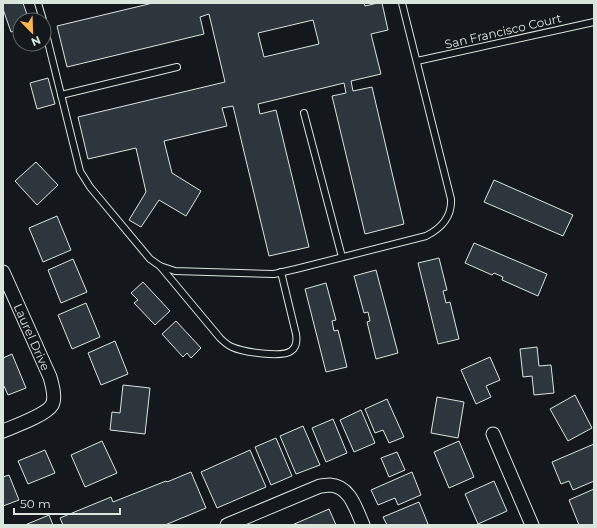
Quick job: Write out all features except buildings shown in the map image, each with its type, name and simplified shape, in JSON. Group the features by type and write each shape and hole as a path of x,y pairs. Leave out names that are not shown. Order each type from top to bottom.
{"street":[{"name":"Laurel Drive","path":"3,272 50,377 54,395 52,405 43,413 3,431"},
{"path":"493,434 532,525"},
{"path":"227,525 320,486 329,485 339,487 346,492 352,500 363,525"}],"lane":[{"path":"160,266 175,271 274,274 426,236 440,227 449,214 451,199 402,3"},
{"name":"San Francisco Court","path":"417,61 594,22"},
{"path":"50,52 82,175 90,187 150,259 160,266 226,344 233,348 250,352 283,354 290,352 295,347 297,341 296,334 281,272"},
{"path":"61,95 177,67"},
{"path":"304,113 342,257"}]}
